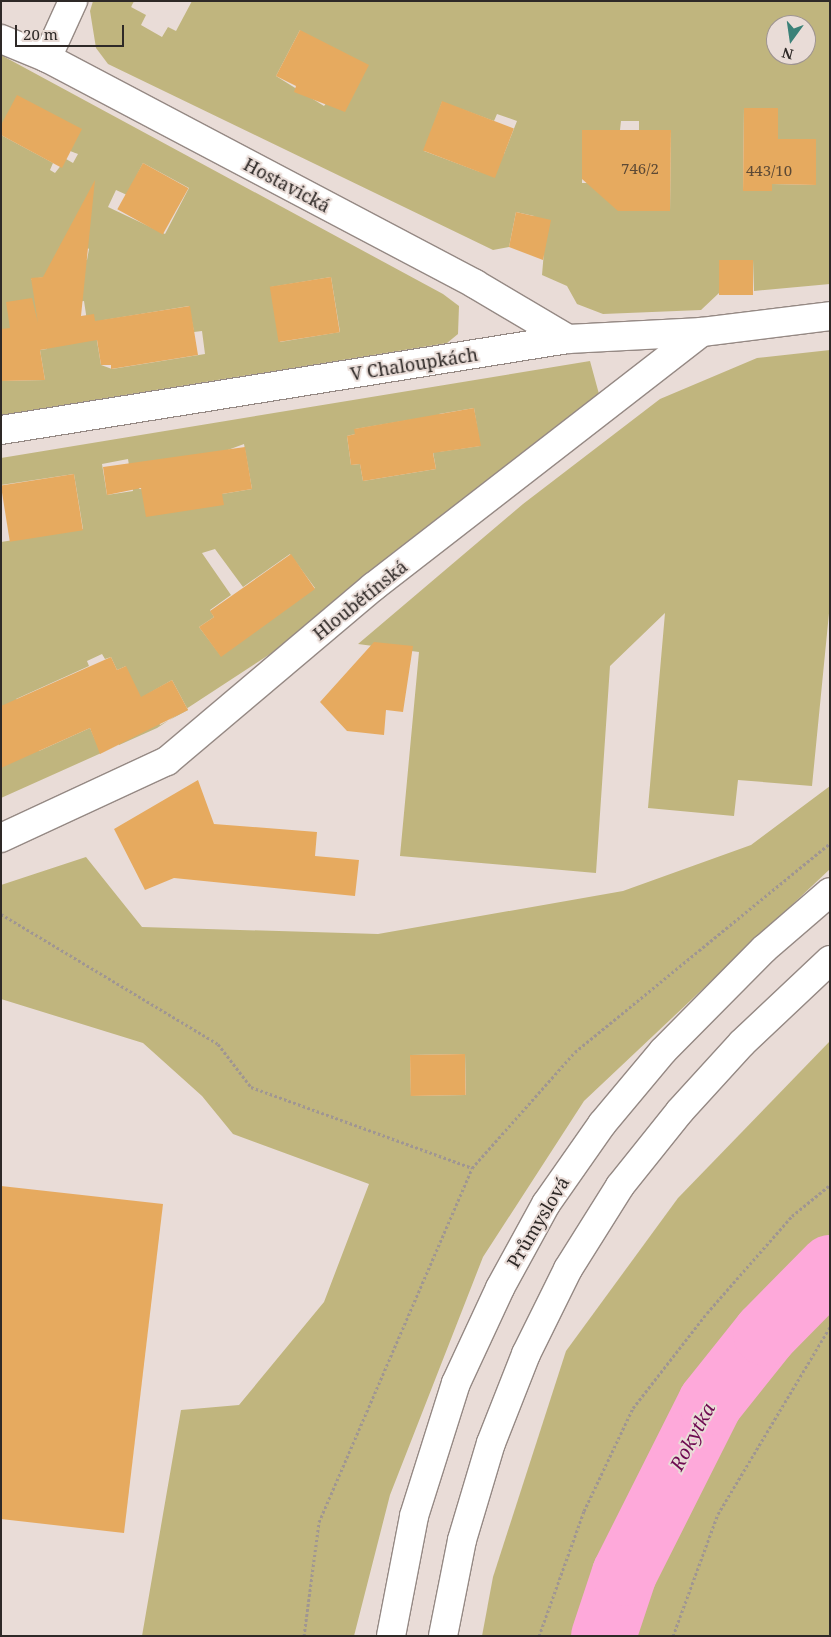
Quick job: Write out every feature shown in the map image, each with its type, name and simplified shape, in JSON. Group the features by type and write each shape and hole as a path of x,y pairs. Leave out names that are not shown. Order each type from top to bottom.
{"street":[{"path":"47,58 73,1"},
{"name":"Hostavická","path":"1,39 47,58 474,284 568,339"},
{"name":"V Chaloupkách","path":"1,430 568,339 702,332 830,316"},
{"name":"Hloubětínská","path":"1,838 167,761 373,587 702,332"},
{"name":"Průmyslová","path":"391,1636 414,1516 456,1383 500,1288 546,1204 602,1124 663,1051 764,949 830,892"},
{"path":"443,1636 462,1540 491,1443 526,1354 568,1269 620,1186 680,1110 830,960"}],"path":[{"path":"304,1636 319,1522 472,1168 575,1052 830,843"},
{"path":"1,914 218,1044 251,1087 472,1168"},
{"path":"539,1636 584,1511 634,1408 720,1298 792,1216 830,1185"},
{"path":"672,1636 718,1514 830,1327"}],"shaded area":[{"path":"93,1 134,1 131,7 146,15 141,25 162,37 168,27 176,31 192,1 830,1 830,284 754,291 753,260 719,260 719,293 701,310 603,314 577,304 567,286 542,275 544,251 534,216 516,212 509,247 493,250 108,64 96,48 90,11","holes":["300,30 327,102 324,106 276,76","442,102 494,121 497,114 517,121 504,154 489,150 480,172 424,151","744,108 777,108 778,139 816,139 816,185 772,184 743,191","621,121 639,121 639,131 671,131 670,211 622,211 602,183 582,183 583,130 620,130"]},
{"path":"1,55 443,294 459,306 458,334 447,343 1,415 1,381 45,380 40,350 47,349 36,324 1,332 1,135 53,163 50,170 55,173 66,159 73,163 78,154 1,125","holes":["143,163 189,188 165,234 108,207 116,190 127,195","81,243 89,249 87,260 55,255","58,275 62,304 84,301 89,334 31,279","331,277 340,332 280,342 271,287","189,306 194,332 202,331 205,354 112,369 101,365 96,335 104,320"]},
{"path":"830,350 830,603 812,786 738,780 734,816 648,808 665,613 610,666 596,873 400,856 419,652 358,644 523,504 660,399 757,358"},
{"path":"590,361 599,394 284,645 187,708 172,680 146,695 160,725 169,720 157,728 1,798 1,542 83,529 74,474 1,485 1,458","holes":["474,408 480,446 438,452 442,435 439,414","427,417 436,469 363,481 360,464 351,465 347,436 355,434 355,429","244,444 252,489 222,494 139,489 136,464 225,451","128,459 133,491 107,495 102,464","215,549 243,587 290,554 315,588 221,656 199,627 214,617 210,610 231,595 202,553","102,654 105,659 111,657 117,670 126,666 109,720 119,745 101,753 90,728 39,751 16,699 89,666 87,661"]},
{"path":"830,786 830,869 584,1101 483,1257 390,1495 354,1636 142,1636 181,1410 239,1405 324,1302 369,1184 233,1134 202,1096 143,1043 1,999 1,885 86,857 142,927 378,934 623,891 751,845","holes":["465,1054 466,1095 411,1096 410,1055"]},
{"path":"830,1041 830,1636 482,1636 493,1577 566,1351 678,1198"}],"building":[{"path":"300,30 369,65 345,112 294,92 296,86 276,76"},
{"path":"17,95 82,129 62,168 1,135 1,125"},
{"path":"442,101 514,129 495,178 423,150"},
{"path":"744,108 778,108 778,139 816,139 816,185 772,184 772,191 743,191"},
{"path":"582,130 671,130 670,211 618,211 582,179"},
{"path":"143,163 188,188 163,235 117,209"},
{"path":"95,180 81,316 94,314 95,321 190,306 198,355 111,369 111,365 101,365 97,340 40,350 45,380 1,381 1,329 10,328 6,302 32,298 38,323 31,278 43,277"},
{"path":"516,212 551,220 543,260 509,247"},
{"path":"719,260 753,260 753,295 719,295"},
{"path":"331,277 340,332 279,342 270,287"},
{"path":"474,408 481,446 433,453 436,469 363,481 360,464 351,465 347,436 355,434 354,429"},
{"path":"245,447 252,489 222,494 224,505 146,517 141,488 107,495 103,467"},
{"path":"74,474 83,530 10,542 1,486"},
{"path":"291,554 315,589 221,657 199,627 214,617 210,611"},
{"path":"374,642 413,646 403,712 386,710 384,735 347,731 320,702"},
{"path":"111,657 117,670 126,666 141,697 172,680 188,710 100,754 90,728 1,768 1,706"},
{"path":"198,780 214,824 317,832 315,856 359,860 355,896 174,878 145,890 114,829"},
{"path":"465,1054 466,1095 411,1096 410,1055"},
{"path":"1,1186 163,1204 124,1533 1,1519"}],"waterway":[{"name":"Rokytka","path":"603,1636 624,1573 710,1402 765,1333 830,1267"}]}
